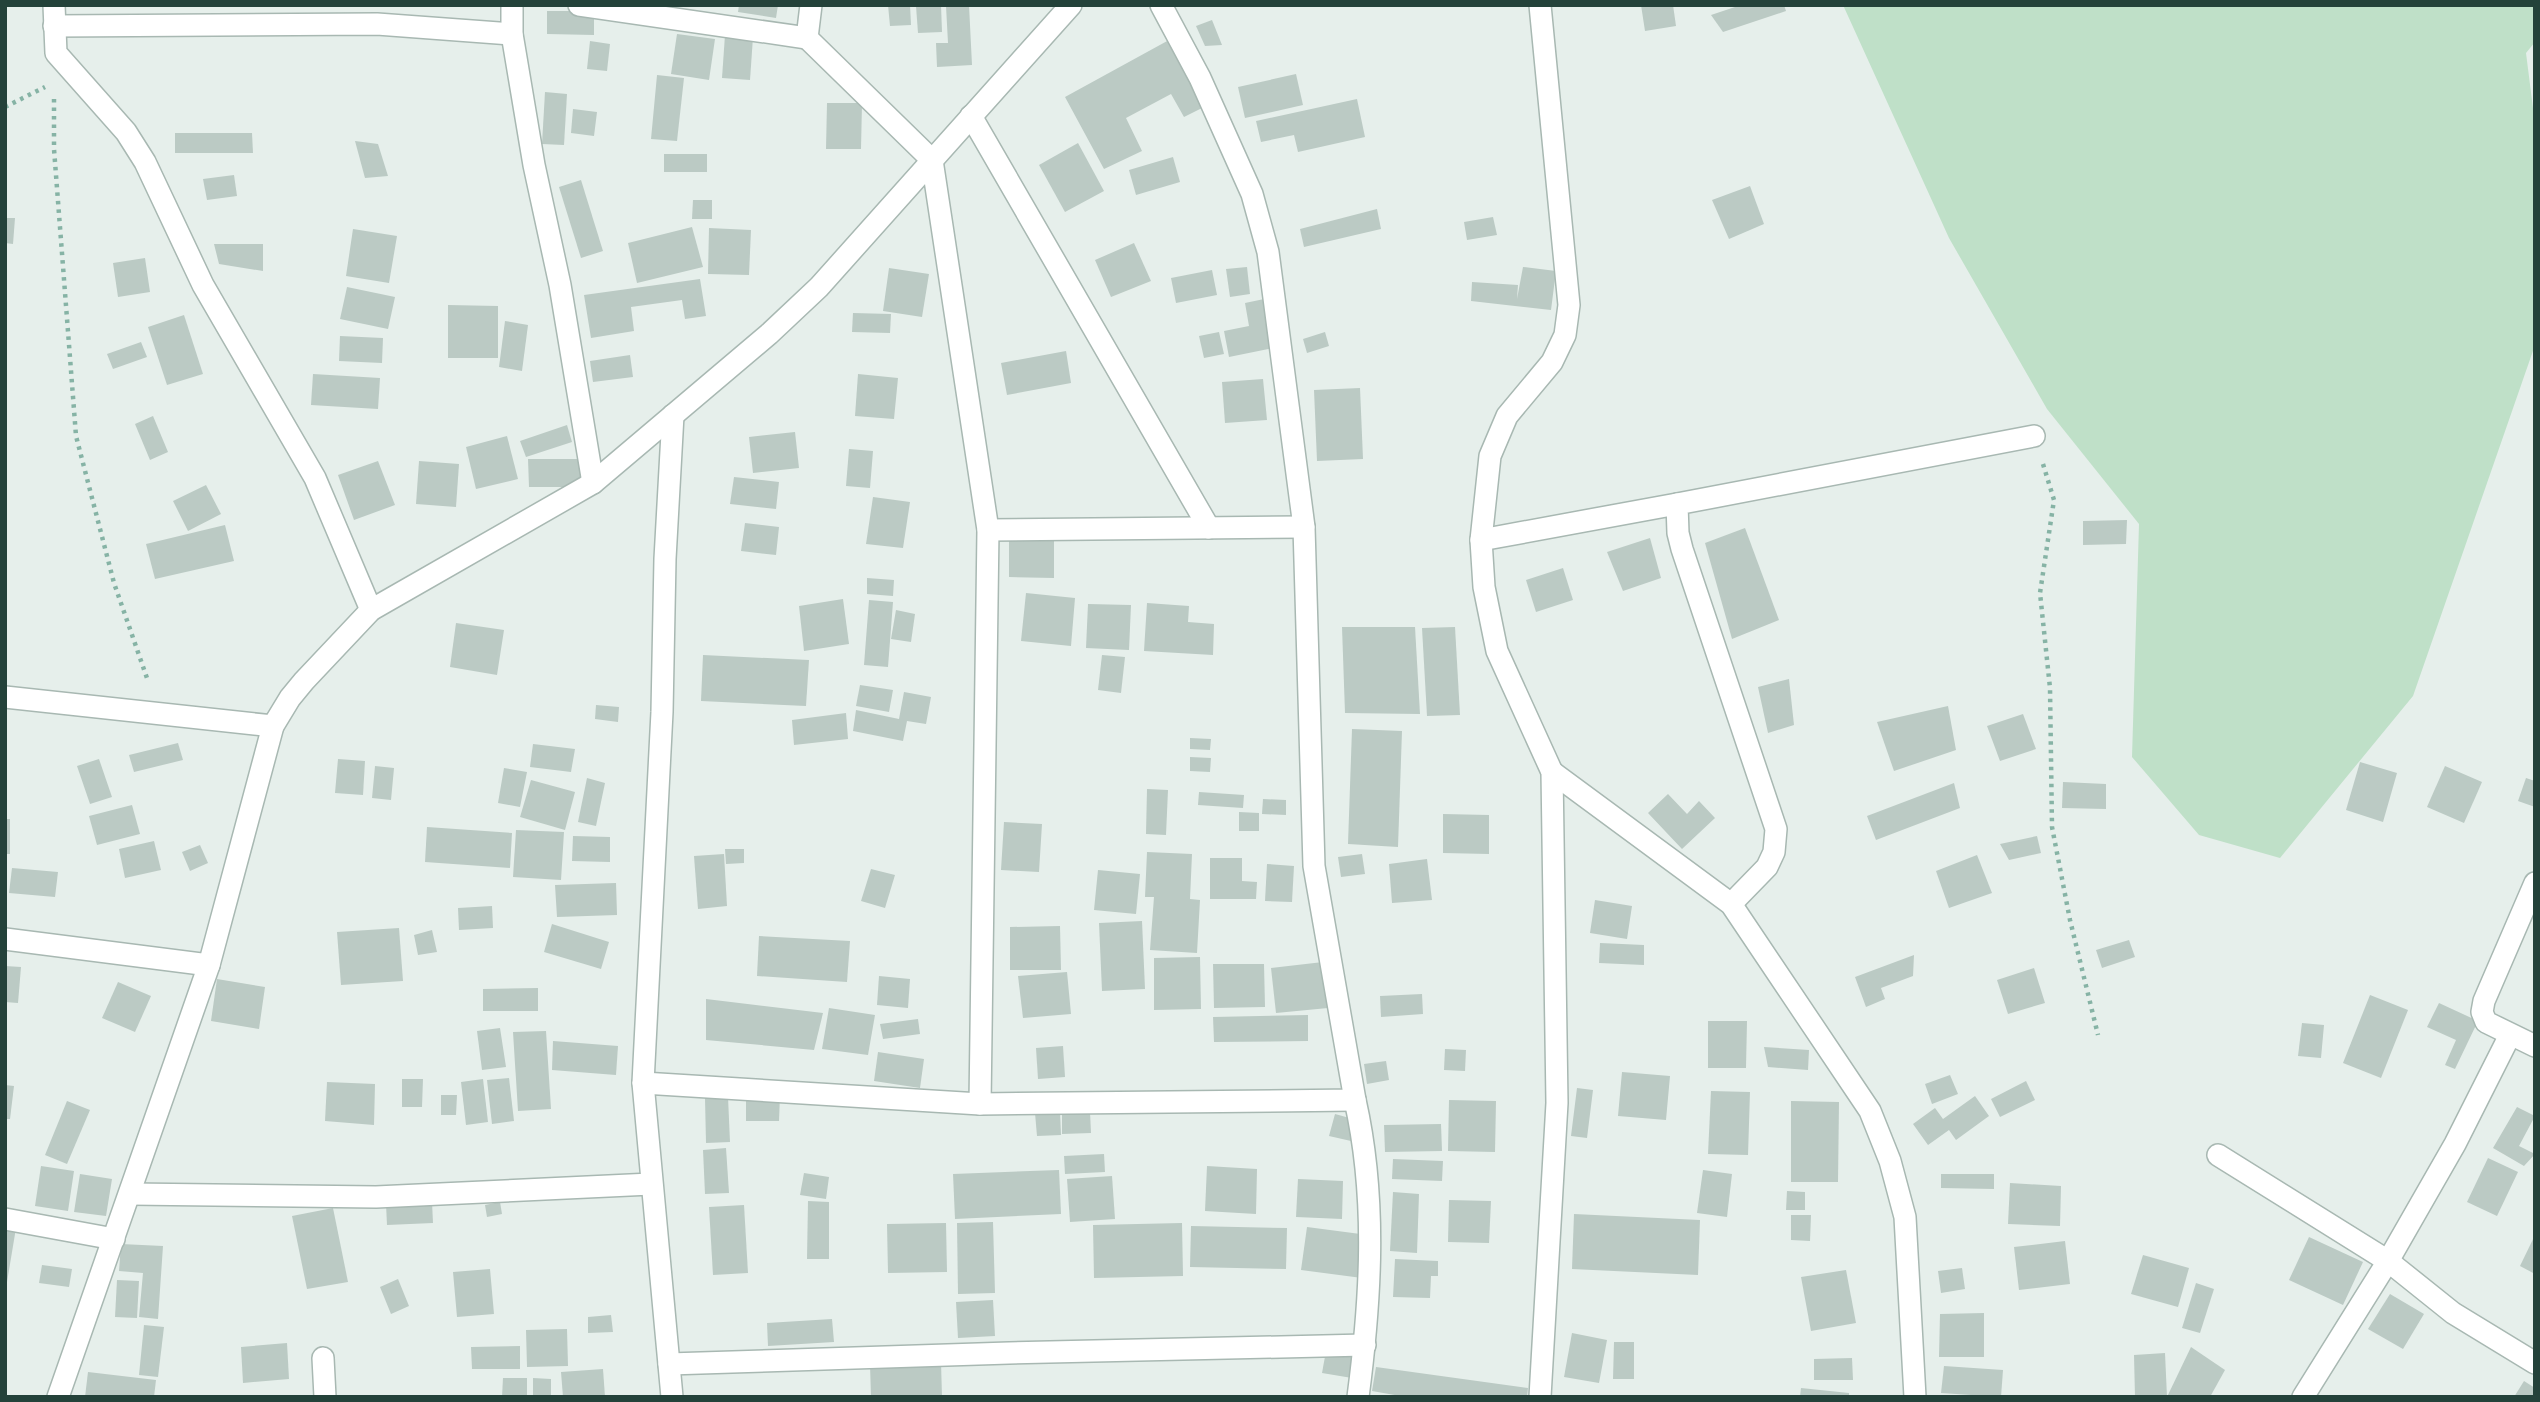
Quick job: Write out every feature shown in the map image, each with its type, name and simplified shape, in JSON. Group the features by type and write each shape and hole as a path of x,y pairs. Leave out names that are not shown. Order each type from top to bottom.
{"street":[{"path":"512,5 512,34 534,166 560,285 593,483"},
{"path":"579,5 807,38 932,160 988,530 980,1104"},
{"path":"807,38 811,5"},
{"path":"58,1397 209,965 273,726 304,681 371,610 593,483 769,334 819,287 1071,5"},
{"path":"1161,5 1200,78 1252,194 1268,251 1304,527 1314,866 1363,1135 1370,1212 1370,1271 1359,1397"},
{"path":"1540,5 1569,305 1565,335 1552,362 1507,416 1490,456 1481,540 1484,587 1497,651 1552,772 1556,1103 1540,1397"},
{"path":"371,610 315,478 203,285 145,162 126,132 55,53 54,16 377,24 512,34"},
{"path":"971,116 1209,528"},
{"path":"672,1397 643,1083 662,712 665,559 673,415"},
{"path":"1481,540 2034,436"},
{"path":"1677,505 1678,533 1682,549 1776,829 1774,852 1767,867 1731,904"},
{"path":"988,530 1304,527"},
{"path":"5,697 273,726"},
{"path":"1552,772 1731,904 1870,1111 1890,1161 1905,1217 1915,1397"},
{"path":"2535,883 2484,1001 2482,1013 2486,1022 2535,1046"},
{"path":"5,939 209,965"},
{"path":"2303,1397 2388,1261 2455,1144 2510,1035"},
{"path":"643,1083 980,1104 1355,1100"},
{"path":"2218,1154 2388,1261 2453,1313 2535,1363"},
{"path":"130,1194 376,1197 652,1184"},
{"path":"5,1219 114,1239"},
{"path":"669,1364 1365,1345"},
{"path":"323,1359 325,1397"}],"path":[{"path":"55,53 54,149 76,436 114,583 160,715"},
{"path":"5,107 54,82"},
{"path":"2034,436 2054,500 2040,593 2050,688 2052,827 2070,920 2098,1035"}],"green space":[{"path":"1843,5 2535,5 2535,42 2526,53 2535,124 2535,345 2413,696 2280,858 2199,835 2132,757 2139,524 2047,409 1949,238"}],"building":[{"path":"739,5 778,5 776,18 738,12"},
{"path":"888,5 910,5 911,25 890,26"},
{"path":"941,5 942,32 918,33 916,6"},
{"path":"969,5 972,65 937,67 936,43 948,43 946,6"},
{"path":"1641,5 1673,5 1676,26 1645,31"},
{"path":"1741,5 1784,5 1786,11 1723,32 1711,15"},
{"path":"547,11 594,11 594,35 547,34"},
{"path":"1212,20 1222,45 1205,46 1196,26"},
{"path":"677,34 715,39 709,80 671,74"},
{"path":"725,35 753,37 750,80 722,78"},
{"path":"1169,40 1206,106 1184,117 1171,94 1126,118 1142,151 1104,169 1065,97"},
{"path":"590,41 610,44 607,71 587,69"},
{"path":"1296,74 1303,105 1245,118 1238,87"},
{"path":"657,75 684,78 677,141 651,139"},
{"path":"545,92 567,94 564,145 542,144"},
{"path":"1357,99 1365,137 1298,152 1294,135 1261,142 1256,121"},
{"path":"827,103 862,103 861,149 826,149"},
{"path":"573,109 597,112 594,136 571,133"},
{"path":"175,133 252,133 253,153 175,153"},
{"path":"355,141 378,144 388,176 365,178"},
{"path":"1078,143 1104,191 1065,212 1039,165"},
{"path":"664,154 707,154 707,172 664,172"},
{"path":"1173,157 1180,182 1136,195 1129,170"},
{"path":"234,175 237,196 207,200 203,179"},
{"path":"581,180 603,251 581,258 559,187"},
{"path":"1750,186 1764,224 1729,239 1712,200"},
{"path":"693,200 712,200 712,219 692,219"},
{"path":"1377,209 1381,229 1304,247 1300,229"},
{"path":"1493,217 1497,235 1467,240 1464,222"},
{"path":"5,218 15,218 13,244 5,243"},
{"path":"692,227 703,267 637,283 628,243"},
{"path":"709,228 751,230 749,275 708,274"},
{"path":"353,229 397,236 389,283 346,276"},
{"path":"1134,243 1151,281 1111,297 1095,260"},
{"path":"214,244 263,244 263,271 219,264"},
{"path":"145,258 150,292 118,297 113,263"},
{"path":"1247,267 1250,294 1230,297 1226,269"},
{"path":"1523,267 1556,271 1551,310 1471,301 1472,282 1518,285 1517,299"},
{"path":"889,268 929,274 922,317 883,311"},
{"path":"1212,270 1217,295 1176,303 1171,278"},
{"path":"700,279 706,316 685,319 682,300 631,307 634,331 591,338 584,295"},
{"path":"347,287 395,297 388,329 340,319"},
{"path":"1269,298 1278,347 1229,357 1224,331 1249,326 1245,303"},
{"path":"448,305 498,306 498,358 448,358"},
{"path":"853,313 891,314 890,333 852,332"},
{"path":"184,315 203,374 167,385 148,327"},
{"path":"505,321 528,325 522,371 499,367"},
{"path":"1219,332 1224,354 1204,358 1199,336"},
{"path":"1325,332 1329,346 1307,353 1303,339"},
{"path":"340,336 383,338 382,363 339,361"},
{"path":"141,342 147,357 113,369 107,354"},
{"path":"1066,351 1071,383 1007,395 1001,363"},
{"path":"630,355 633,377 593,382 590,361"},
{"path":"313,374 380,378 378,409 311,405"},
{"path":"858,374 898,378 894,419 855,416"},
{"path":"1263,379 1267,420 1225,423 1222,382"},
{"path":"1360,388 1363,459 1317,461 1314,390"},
{"path":"153,416 168,452 150,460 135,424"},
{"path":"567,425 572,442 526,457 520,441"},
{"path":"795,432 799,468 753,473 749,437"},
{"path":"507,436 518,479 476,489 466,447"},
{"path":"849,449 873,451 870,488 846,486"},
{"path":"528,459 582,459 582,487 529,487"},
{"path":"378,461 395,505 354,520 338,475"},
{"path":"419,461 459,464 456,507 416,504"},
{"path":"734,477 779,482 776,509 730,504"},
{"path":"206,485 221,514 188,531 173,501"},
{"path":"873,497 910,502 903,548 866,544"},
{"path":"2127,520 2126,544 2083,545 2083,521"},
{"path":"745,523 779,527 776,555 741,551"},
{"path":"225,525 234,561 155,579 146,544"},
{"path":"1745,528 1779,620 1732,639 1705,543"},
{"path":"1009,536 1054,537 1054,578 1009,577"},
{"path":"1650,538 1661,578 1623,591 1607,552"},
{"path":"1563,568 1573,600 1536,612 1526,580"},
{"path":"867,578 894,580 893,596 867,594"},
{"path":"1026,593 1075,598 1071,646 1021,641"},
{"path":"843,599 849,644 804,651 799,606"},
{"path":"869,600 893,602 888,667 864,665"},
{"path":"1147,603 1189,606 1188,622 1214,624 1213,655 1144,651"},
{"path":"1088,604 1131,605 1129,650 1086,648"},
{"path":"896,610 915,614 911,642 891,639"},
{"path":"456,623 504,630 497,675 450,667"},
{"path":"1342,627 1415,627 1420,714 1345,713"},
{"path":"1455,627 1460,715 1427,716 1422,628"},
{"path":"703,655 809,660 806,706 701,701"},
{"path":"1102,655 1125,657 1121,693 1098,690"},
{"path":"1789,679 1794,725 1768,733 1758,687"},
{"path":"860,685 893,690 889,712 856,706"},
{"path":"904,692 931,697 926,724 907,721 903,741 853,731 856,710 899,719"},
{"path":"596,705 619,707 618,722 595,719"},
{"path":"1948,706 1956,750 1894,771 1877,722"},
{"path":"846,713 848,739 794,745 792,720"},
{"path":"2023,714 2036,749 2000,761 1987,726"},
{"path":"1352,729 1402,731 1398,847 1348,844"},
{"path":"1190,738 1211,739 1210,750 1190,749"},
{"path":"178,743 183,760 134,772 129,755"},
{"path":"533,744 575,749 571,772 530,767"},
{"path":"1190,757 1211,758 1210,772 1190,771"},
{"path":"99,759 112,797 90,804 77,766"},
{"path":"338,759 365,761 363,795 335,793"},
{"path":"2360,762 2397,773 2383,822 2346,810"},
{"path":"375,766 394,768 391,800 372,798"},
{"path":"2445,766 2482,782 2464,823 2427,807"},
{"path":"504,768 527,772 520,807 498,803"},
{"path":"587,778 605,783 596,826 578,822"},
{"path":"2526,778 2535,781 2535,807 2518,801"},
{"path":"531,780 575,792 565,830 520,817"},
{"path":"2063,782 2106,784 2106,809 2062,808"},
{"path":"1954,783 1960,808 1876,840 1867,816"},
{"path":"1147,789 1168,790 1166,835 1146,834"},
{"path":"1199,792 1244,795 1243,808 1198,805"},
{"path":"1668,794 1687,814 1699,801 1715,818 1682,849 1648,813"},
{"path":"1263,799 1286,800 1286,815 1262,814"},
{"path":"132,805 140,834 97,845 89,816"},
{"path":"1239,812 1259,813 1259,831 1239,831"},
{"path":"1443,814 1489,815 1489,854 1443,853"},
{"path":"5,819 10,819 10,854 5,854"},
{"path":"1004,822 1042,824 1039,872 1001,870"},
{"path":"427,827 512,833 510,868 425,862"},
{"path":"516,830 564,832 561,880 513,877"},
{"path":"573,836 610,837 610,862 572,861"},
{"path":"2037,836 2041,853 2009,860 2000,844"},
{"path":"154,841 161,870 125,878 119,849"},
{"path":"200,845 208,863 190,871 182,852"},
{"path":"725,849 744,849 744,863 726,864"},
{"path":"1147,852 1192,854 1190,899 1200,900 1197,953 1150,950 1154,897 1145,897"},
{"path":"724,854 727,906 698,909 694,856"},
{"path":"1362,854 1365,874 1341,877 1338,857"},
{"path":"1977,855 1992,893 1949,908 1936,871"},
{"path":"1210,858 1242,858 1242,881 1257,882 1256,899 1210,899"},
{"path":"1427,859 1432,900 1392,903 1389,864"},
{"path":"1267,864 1294,866 1292,902 1265,901"},
{"path":"12,868 58,872 55,897 9,893"},
{"path":"871,869 895,875 885,908 861,901"},
{"path":"1098,870 1140,874 1136,914 1094,910"},
{"path":"616,883 617,915 557,917 555,885"},
{"path":"1595,900 1632,906 1627,939 1590,933"},
{"path":"492,906 493,928 459,930 458,908"},
{"path":"1142,921 1145,989 1102,991 1099,923"},
{"path":"552,924 609,942 601,969 544,952"},
{"path":"1060,926 1061,970 1010,970 1010,927"},
{"path":"399,928 403,981 341,985 337,932"},
{"path":"432,930 437,952 418,955 414,935"},
{"path":"759,936 850,941 847,982 757,976"},
{"path":"2129,940 2135,957 2102,968 2096,950"},
{"path":"1600,943 1644,945 1644,965 1599,963"},
{"path":"1914,955 1913,976 1881,988 1885,999 1866,1007 1855,977"},
{"path":"1200,957 1201,1009 1154,1010 1154,958"},
{"path":"1323,962 1328,1008 1276,1013 1271,968"},
{"path":"1213,964 1264,964 1265,1007 1214,1008"},
{"path":"5,966 21,967 18,1003 5,1002"},
{"path":"2034,968 2045,1003 2008,1014 1997,980"},
{"path":"1067,972 1071,1014 1023,1018 1018,976"},
{"path":"879,976 910,979 908,1008 877,1005"},
{"path":"217,979 265,987 259,1029 211,1021"},
{"path":"118,982 151,996 135,1032 102,1018"},
{"path":"538,988 538,1011 483,1011 483,989"},
{"path":"1422,994 1423,1014 1381,1017 1380,996"},
{"path":"2370,995 2408,1010 2381,1078 2343,1063"},
{"path":"706,999 823,1013 814,1050 706,1040"},
{"path":"2439,1003 2478,1021 2455,1069 2445,1065 2456,1040 2427,1027"},
{"path":"829,1008 875,1015 868,1055 822,1049"},
{"path":"1308,1015 1308,1041 1214,1042 1213,1017"},
{"path":"918,1019 920,1034 883,1039 880,1024"},
{"path":"1708,1021 1747,1021 1746,1068 1708,1068"},
{"path":"2302,1023 2324,1025 2321,1058 2298,1056"},
{"path":"500,1028 506,1067 482,1070 477,1031"},
{"path":"546,1031 551,1109 518,1111 513,1032"},
{"path":"553,1041 618,1046 616,1075 552,1070"},
{"path":"1063,1046 1065,1077 1038,1079 1036,1048"},
{"path":"1764,1047 1809,1050 1808,1070 1768,1067"},
{"path":"1445,1049 1466,1050 1465,1071 1444,1070"},
{"path":"878,1052 924,1059 920,1088 874,1081"},
{"path":"1386,1061 1389,1080 1367,1084 1364,1064"},
{"path":"1622,1072 1670,1076 1666,1120 1618,1116"},
{"path":"1950,1075 1958,1094 1932,1104 1925,1084"},
{"path":"509,1078 514,1121 492,1124 487,1080"},
{"path":"402,1079 423,1079 422,1107 402,1107"},
{"path":"483,1079 488,1122 466,1125 461,1082"},
{"path":"2026,1081 2035,1100 2000,1117 1991,1099"},
{"path":"327,1082 375,1084 374,1125 325,1121"},
{"path":"5,1085 14,1086 10,1119 5,1119"},
{"path":"1577,1088 1593,1090 1587,1138 1571,1136"},
{"path":"1711,1091 1750,1092 1748,1155 1708,1154"},
{"path":"441,1095 457,1095 456,1115 441,1115"},
{"path":"746,1095 780,1095 779,1121 746,1121"},
{"path":"1975,1096 1989,1116 1956,1140 1949,1130 1928,1145 1913,1124 1935,1108 1943,1119"},
{"path":"728,1097 730,1142 706,1143 705,1098"},
{"path":"1449,1100 1496,1101 1495,1152 1448,1151"},
{"path":"67,1101 90,1110 67,1164 45,1155"},
{"path":"1791,1101 1839,1102 1838,1182 1791,1182"},
{"path":"2517,1107 2535,1116 2519,1146 2535,1154 2524,1166 2493,1148"},
{"path":"1060,1112 1061,1135 1037,1136 1035,1113"},
{"path":"1090,1112 1091,1133 1062,1134 1062,1113"},
{"path":"1335,1114 1357,1120 1351,1141 1329,1136"},
{"path":"1441,1124 1442,1151 1385,1152 1384,1125"},
{"path":"726,1148 729,1193 705,1194 703,1150"},
{"path":"1104,1154 1105,1172 1065,1174 1064,1156"},
{"path":"2488,1158 2518,1172 2497,1216 2467,1202"},
{"path":"1393,1159 1443,1161 1442,1181 1392,1179"},
{"path":"41,1166 74,1171 68,1211 35,1206"},
{"path":"1207,1166 1257,1169 1256,1214 1205,1211"},
{"path":"1059,1170 1061,1214 955,1219 953,1174"},
{"path":"1703,1170 1732,1174 1727,1217 1697,1213"},
{"path":"804,1173 829,1177 826,1199 800,1195"},
{"path":"80,1174 112,1179 106,1216 74,1212"},
{"path":"1941,1174 1994,1174 1994,1189 1941,1188"},
{"path":"1112,1176 1115,1219 1070,1222 1067,1179"},
{"path":"1298,1179 1343,1181 1342,1219 1296,1217"},
{"path":"2010,1183 2061,1186 2060,1226 2008,1224"},
{"path":"1787,1191 1805,1192 1805,1210 1786,1210"},
{"path":"1393,1192 1419,1194 1417,1253 1390,1251"},
{"path":"1449,1200 1491,1201 1489,1243 1448,1242"},
{"path":"808,1201 829,1202 829,1259 807,1259"},
{"path":"432,1202 433,1223 387,1225 386,1204"},
{"path":"500,1202 502,1214 487,1217 485,1205"},
{"path":"744,1205 748,1273 713,1275 709,1207"},
{"path":"333,1208 348,1282 307,1289 292,1216"},
{"path":"1574,1214 1700,1220 1698,1275 1572,1269"},
{"path":"1791,1215 1811,1215 1810,1241 1791,1240"},
{"path":"993,1222 995,1293 958,1294 957,1223"},
{"path":"946,1223 947,1272 888,1273 887,1224"},
{"path":"1182,1223 1183,1276 1094,1278 1093,1225"},
{"path":"5,1226 16,1228 7,1282 5,1281"},
{"path":"1191,1226 1287,1228 1286,1269 1190,1267"},
{"path":"1307,1227 1368,1235 1362,1278 1301,1270"},
{"path":"2535,1235 2535,1274 2520,1266"},
{"path":"2309,1237 2363,1262 2343,1305 2289,1280"},
{"path":"2065,1241 2070,1284 2019,1290 2014,1247"},
{"path":"121,1244 163,1246 158,1319 139,1317 143,1273 119,1271"},
{"path":"2143,1255 2189,1268 2178,1307 2131,1294"},
{"path":"1395,1259 1438,1261 1438,1276 1431,1276 1430,1298 1393,1297"},
{"path":"42,1265 72,1269 69,1287 39,1283"},
{"path":"1962,1268 1965,1289 1941,1293 1938,1271"},
{"path":"490,1269 494,1314 457,1317 453,1272"},
{"path":"1846,1270 1856,1323 1811,1331 1801,1277"},
{"path":"398,1279 409,1306 391,1314 380,1287"},
{"path":"117,1280 139,1281 137,1318 115,1317"},
{"path":"2196,1283 2214,1289 2200,1333 2182,1328"},
{"path":"2390,1294 2424,1314 2403,1349 2368,1329"},
{"path":"993,1300 995,1336 958,1338 956,1302"},
{"path":"1984,1313 1984,1357 1939,1357 1940,1314"},
{"path":"611,1315 613,1332 588,1333 588,1317"},
{"path":"832,1319 834,1342 768,1346 767,1323"},
{"path":"144,1325 164,1327 158,1377 139,1375"},
{"path":"567,1329 568,1366 527,1367 526,1330"},
{"path":"1572,1333 1607,1340 1599,1383 1564,1377"},
{"path":"1614,1342 1634,1342 1634,1379 1613,1379"},
{"path":"287,1343 289,1379 243,1383 241,1347"},
{"path":"520,1346 520,1369 472,1369 471,1347"},
{"path":"2191,1347 2225,1370 2210,1397 2167,1397"},
{"path":"1326,1351 1355,1354 1352,1378 1322,1373"},
{"path":"2165,1353 2167,1397 2135,1397 2134,1355"},
{"path":"1852,1358 1853,1380 1814,1380 1814,1359"},
{"path":"941,1362 942,1397 871,1397 870,1364"},
{"path":"1944,1366 2003,1370 2001,1397 1941,1393"},
{"path":"1376,1367 1528,1388 1527,1397 1406,1397 1372,1391"},
{"path":"603,1369 605,1397 563,1397 561,1372"},
{"path":"88,1372 156,1380 154,1397 85,1397"},
{"path":"503,1378 527,1378 527,1397 502,1397"},
{"path":"533,1378 551,1379 551,1397 533,1397"},
{"path":"2524,1381 2535,1388 2535,1397 2514,1397"},
{"path":"1801,1388 1849,1393 1849,1397 1800,1397"}]}
